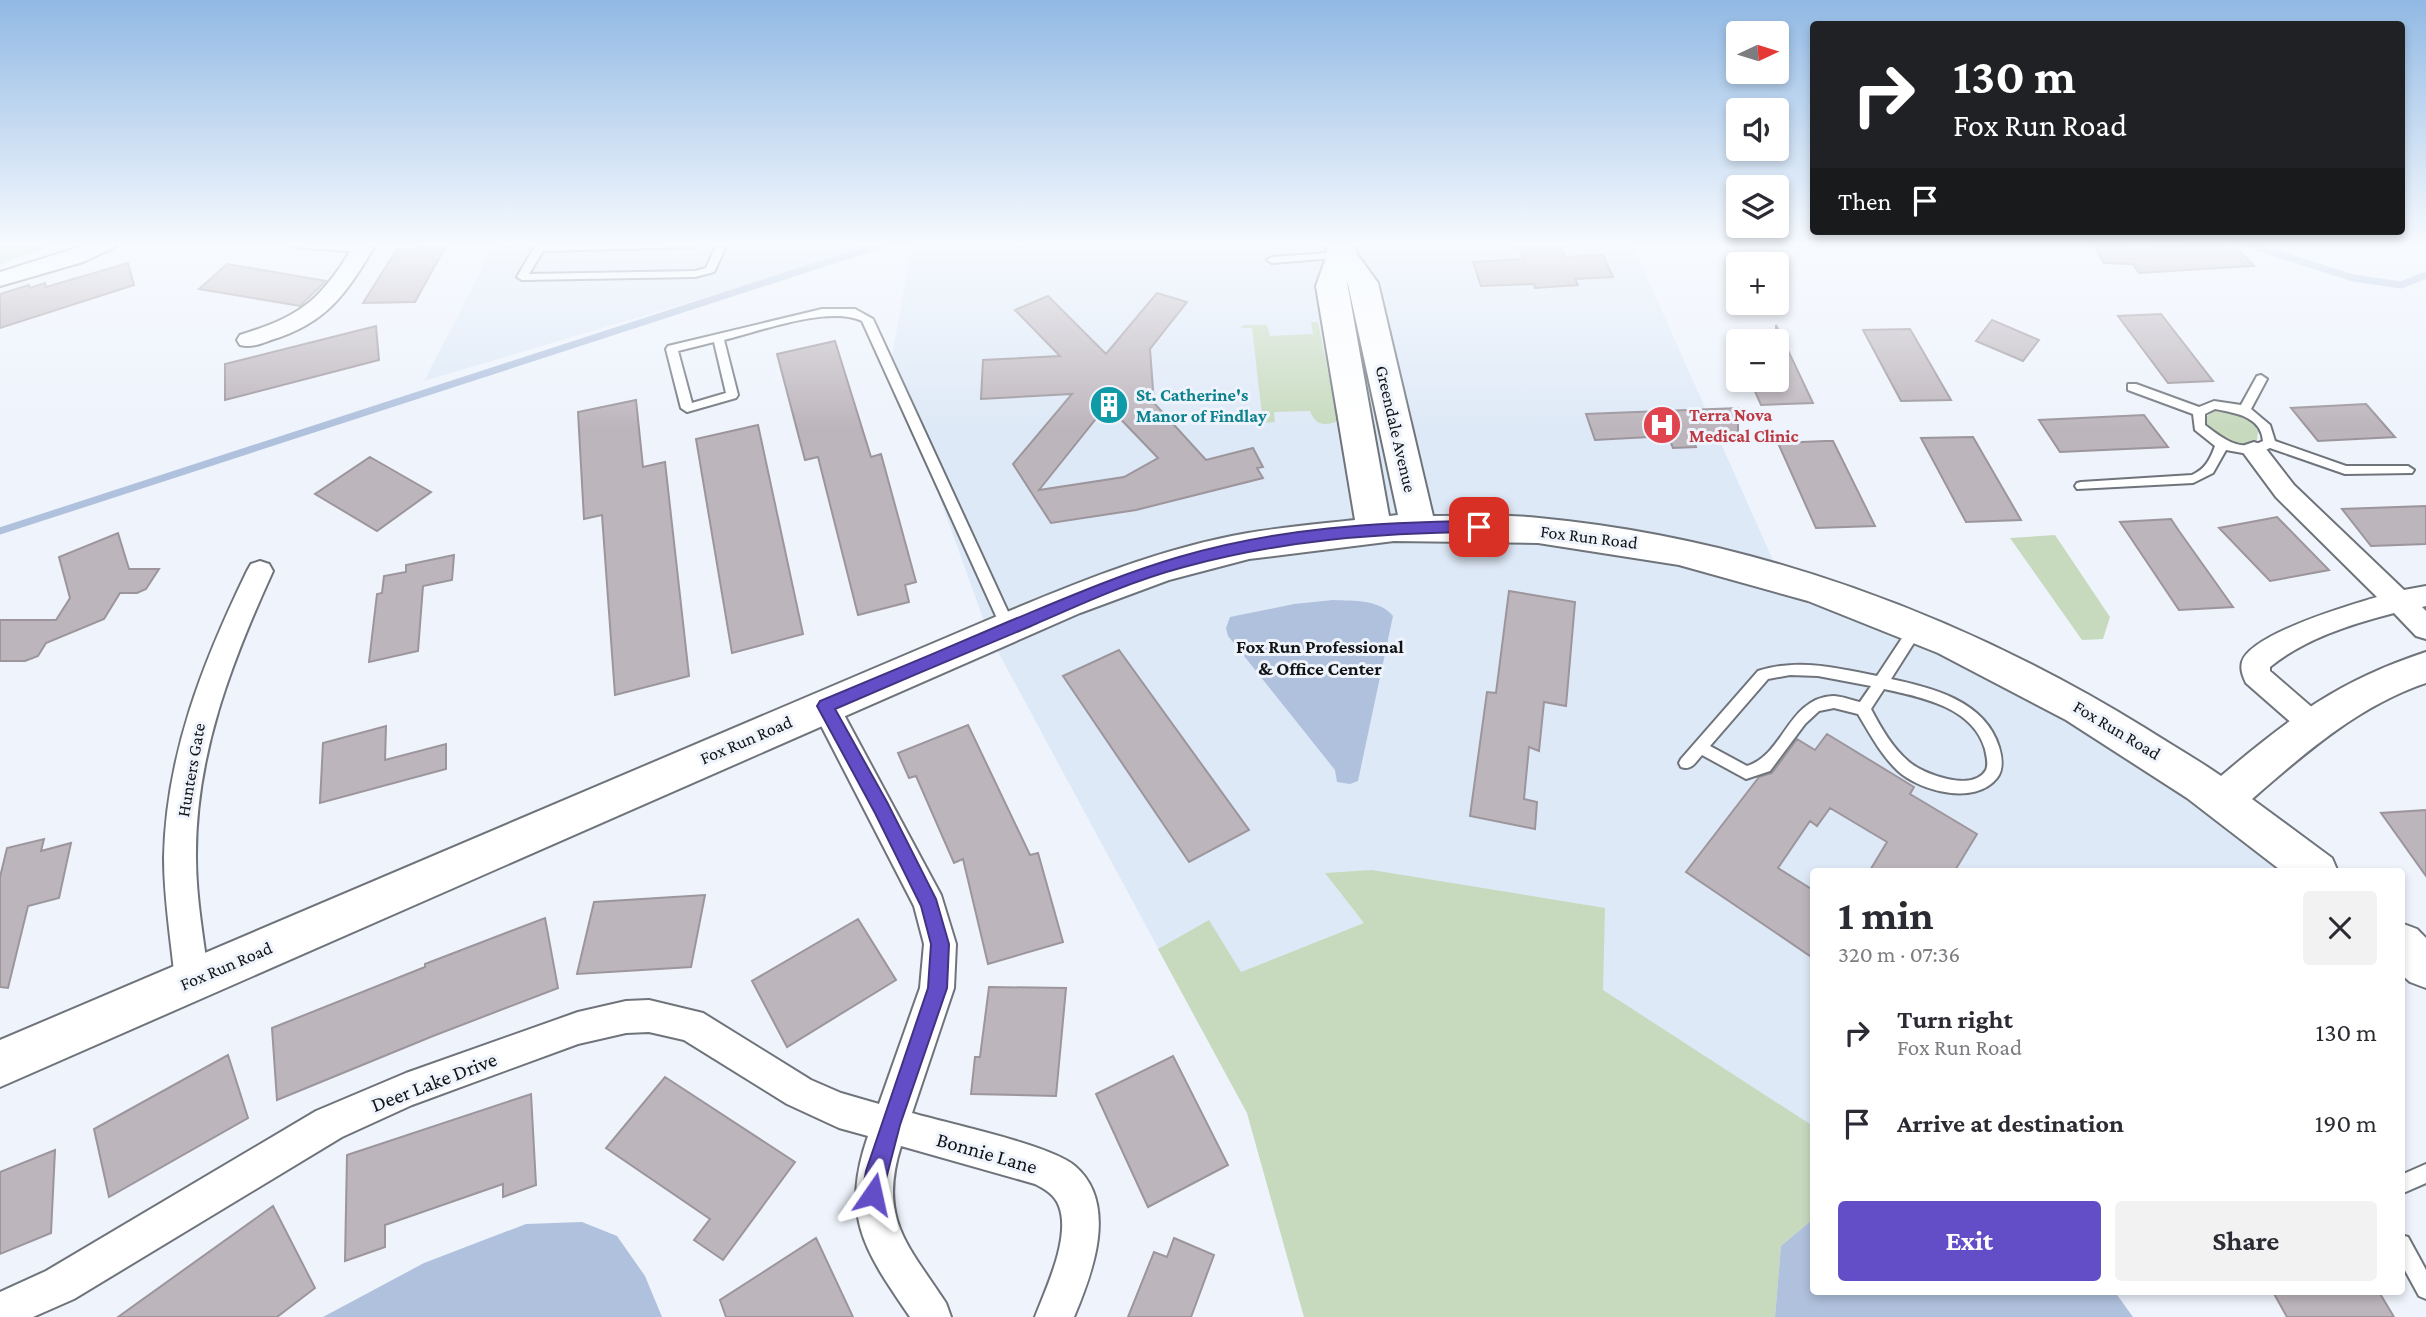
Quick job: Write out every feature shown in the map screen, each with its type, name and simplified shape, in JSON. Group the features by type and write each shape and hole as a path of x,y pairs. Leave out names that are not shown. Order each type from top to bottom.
{"street":[{"path":"248,340 281,330 311,316 321,305"},
{"name":"Greendale Avenue","path":"1334,305 1374,529"},
{"name":"Greendale Avenue","path":"1368,305 1418,527"},
{"path":"2261,447 2285,491 2413,599 2426,628"},
{"name":"Fox Run Road","path":"0,1064 1008,627 1116,583 1182,562 1249,546 1374,529 1525,529 1596,536 1672,548 1813,586 1918,626 2047,688 2113,726 2224,800 2313,868"},
{"name":"Hunters Gate","path":"191,981 180,859 181,813 190,761 209,685 260,571"},
{"path":"2312,724 2256,675 2256,663 2264,654 2289,640 2343,618 2413,599"},
{"path":"2224,800 2312,724 2353,697 2407,672 2426,667"},
{"path":"825,706 930,905 940,944 937,988 890,1125 876,1171 873,1194 875,1217 884,1239 932,1317"},
{"name":"Deer Lake Drive","path":"0,1312 60,1285 329,1124 406,1090 578,1028 626,1017 660,1017 691,1025 710,1034 799,1092 839,1110 890,1125"},
{"name":"Bonnie Lane","path":"890,1125 1043,1168 1063,1180 1077,1200 1081,1226 1077,1252 1054,1317"}],"lane":[{"path":"718,337 732,395 687,408 672,349 718,337 822,312 855,313 867,319 1008,627"},
{"path":"2244,410 2261,379"},
{"path":"2132,387 2199,412 2214,405 2244,410 2263,423 2269,432 2261,447"},
{"path":"2199,412 2199,427 2222,445 2261,447 2345,470 2409,470"},
{"path":"2081,486 2193,479 2205,475 2213,468 2222,445"},
{"path":"1863,709 1918,626"},
{"path":"1686,763 1700,747 1763,675 1778,669 1804,669 1919,691 1969,714 1985,732 1994,751 1995,766 1989,779 1976,786 1957,787 1930,782 1911,773 1894,757 1863,709 1834,702 1815,706 1800,720 1765,767 1746,773 1700,747"},
{"path":"2405,1183 2426,1173"},
{"path":"2405,1251 2426,1289"}],"shaded area":[{"path":"463,305 678,305 424,381"},
{"path":"901,305 1659,305 1780,576 1960,644 2311,868 1810,868 1810,1222 1781,1246 1775,1317 1304,1317 1247,1113 989,635 891,362"}],"green space":[{"path":"1311,322 1318,322 1338,421 1320,423 1310,411 1274,412 1275,422 1263,423 1252,328 1241,328 1243,325 1267,325 1270,336 1313,334"},
{"path":"2214,411 2233,413 2245,418 2258,431 2257,440 2238,444 2225,440 2208,429 2205,418"},
{"path":"2055,535 2110,617 2103,639 2082,640 2010,538"},
{"path":"1372,870 1605,908 1603,990 1810,1124 1810,1222 1781,1246 1775,1317 1304,1317 1247,1113 1158,949 1209,920 1241,972 1364,923 1325,873"}],"water":[{"path":"1333,600 1358,601 1381,606 1393,616 1358,781 1350,784 1337,782 1335,770 1228,636 1226,628 1230,617 1294,604"},
{"path":"582,1222 617,1236 645,1276 662,1317 323,1317 424,1263 526,1224"},
{"path":"1810,1222 1810,1295 2117,1295 2133,1317 1775,1317 1781,1246"}],"building":[{"path":"0,305 70,305 0,328"},
{"name":"St. Catherine's Manor of Findlay","path":"1026,305 1057,305 1106,354 1147,305 1184,305 1150,349 1154,403 1206,460 1253,448 1263,467 1257,468 1263,478 1136,510 1051,523 1013,464 1072,394 981,399 983,360 1060,356 1015,310","holes":["1107,405 1158,458 1124,477 1039,490"]},
{"path":"2161,314 2213,381 2168,383 2118,316"},
{"path":"1992,320 2039,340 2023,361 1976,341"},
{"path":"376,326 379,360 225,400 225,364"},
{"path":"1910,329 1951,400 1901,401 1863,330"},
{"path":"835,341 871,457 881,454 916,582 905,585 909,602 858,615 818,457 805,460 777,354"},
{"path":"1789,352 1813,403 1761,405 1755,392 1789,392"},
{"path":"636,400 643,467 665,462 689,676 615,695 602,515 584,519 578,412"},
{"path":"2366,404 2395,437 2318,441 2291,408"},
{"name":"Terra Nova Medical Clinic","path":"1738,408 1738,436 1693,438 1696,447 1673,448 1668,436 1595,440 1586,414"},
{"path":"2144,415 2168,447 2060,452 2039,420"},
{"path":"758,425 803,634 732,653 696,439"},
{"path":"1973,437 2021,520 1966,522 1921,438"},
{"path":"1833,441 1875,526 1816,528 1778,443"},
{"path":"370,457 431,492 377,531 315,494"},
{"path":"2426,506 2426,544 2371,546 2342,509"},
{"path":"2277,517 2329,570 2270,581 2219,528"},
{"path":"2171,519 2233,607 2179,610 2120,522"},
{"path":"118,533 129,569 159,569 146,589 137,593 120,593 104,619 46,643 38,656 25,661 0,661 0,620 56,620 70,598 59,557"},
{"path":"454,555 452,580 423,586 418,651 369,662 377,594 382,593 384,576 406,572 406,565"},
{"path":"1509,591 1575,602 1566,706 1544,702 1539,751 1529,747 1524,799 1537,802 1535,829 1470,816 1487,692 1496,693"},
{"path":"1119,650 1249,830 1189,862 1063,676"},
{"path":"968,725 1030,855 1038,853 1063,942 988,964 963,859 954,863 916,776 909,778 898,753"},
{"path":"386,726 385,760 446,744 446,769 320,803 323,743"},
{"path":"1827,734 1914,787 1910,794 1977,834 1956,868 1871,868 1887,842 1830,808 1817,826 1810,821 1778,868 1810,888 1810,956 1686,872 1759,777 1772,773 1797,739 1815,750"},
{"path":"2426,810 2426,876 2381,813"},
{"path":"44,839 41,851 71,843 59,898 28,906 8,988 0,987 0,877 7,848"},
{"path":"705,895 691,967 577,974 594,902"},
{"path":"545,918 558,988 277,1100 272,1028 425,967 425,964"},
{"path":"858,919 896,980 787,1047 752,981"},
{"path":"989,987 1066,988 1056,1096 971,1094 975,1057 980,1057"},
{"path":"228,1055 248,1118 109,1197 94,1129"},
{"path":"1173,1056 1228,1165 1148,1207 1096,1094"},
{"path":"665,1077 795,1162 723,1260 694,1240 710,1219 606,1148"},
{"path":"531,1094 536,1185 503,1197 503,1184 385,1225 385,1247 345,1261 347,1155"},
{"path":"55,1150 51,1233 0,1254 0,1172"},
{"path":"273,1206 315,1288 277,1317 118,1317"},
{"path":"816,1238 853,1317 726,1317 720,1300"},
{"path":"1174,1238 1214,1255 1191,1317 1128,1317 1154,1252 1167,1257"},
{"path":"2275,1295 2381,1295 2394,1317 2287,1317"}],"waterway":[{"path":"0,531 694,305"}],"place":[{"name":"St. Catherine's Manor of Findlay","path":"1109,405"},
{"name":"Terra Nova Medical Clinic","path":"1662,425"}],"district":[{"name":"Fox Run Professional & Office Center","path":"1320,657"}],"route":[{"path":"873,1194 876,1171 890,1125 937,988 941,965 940,944 930,905 825,706 1116,583 1182,562 1249,546 1317,535 1386,527 1479,527"}]}
